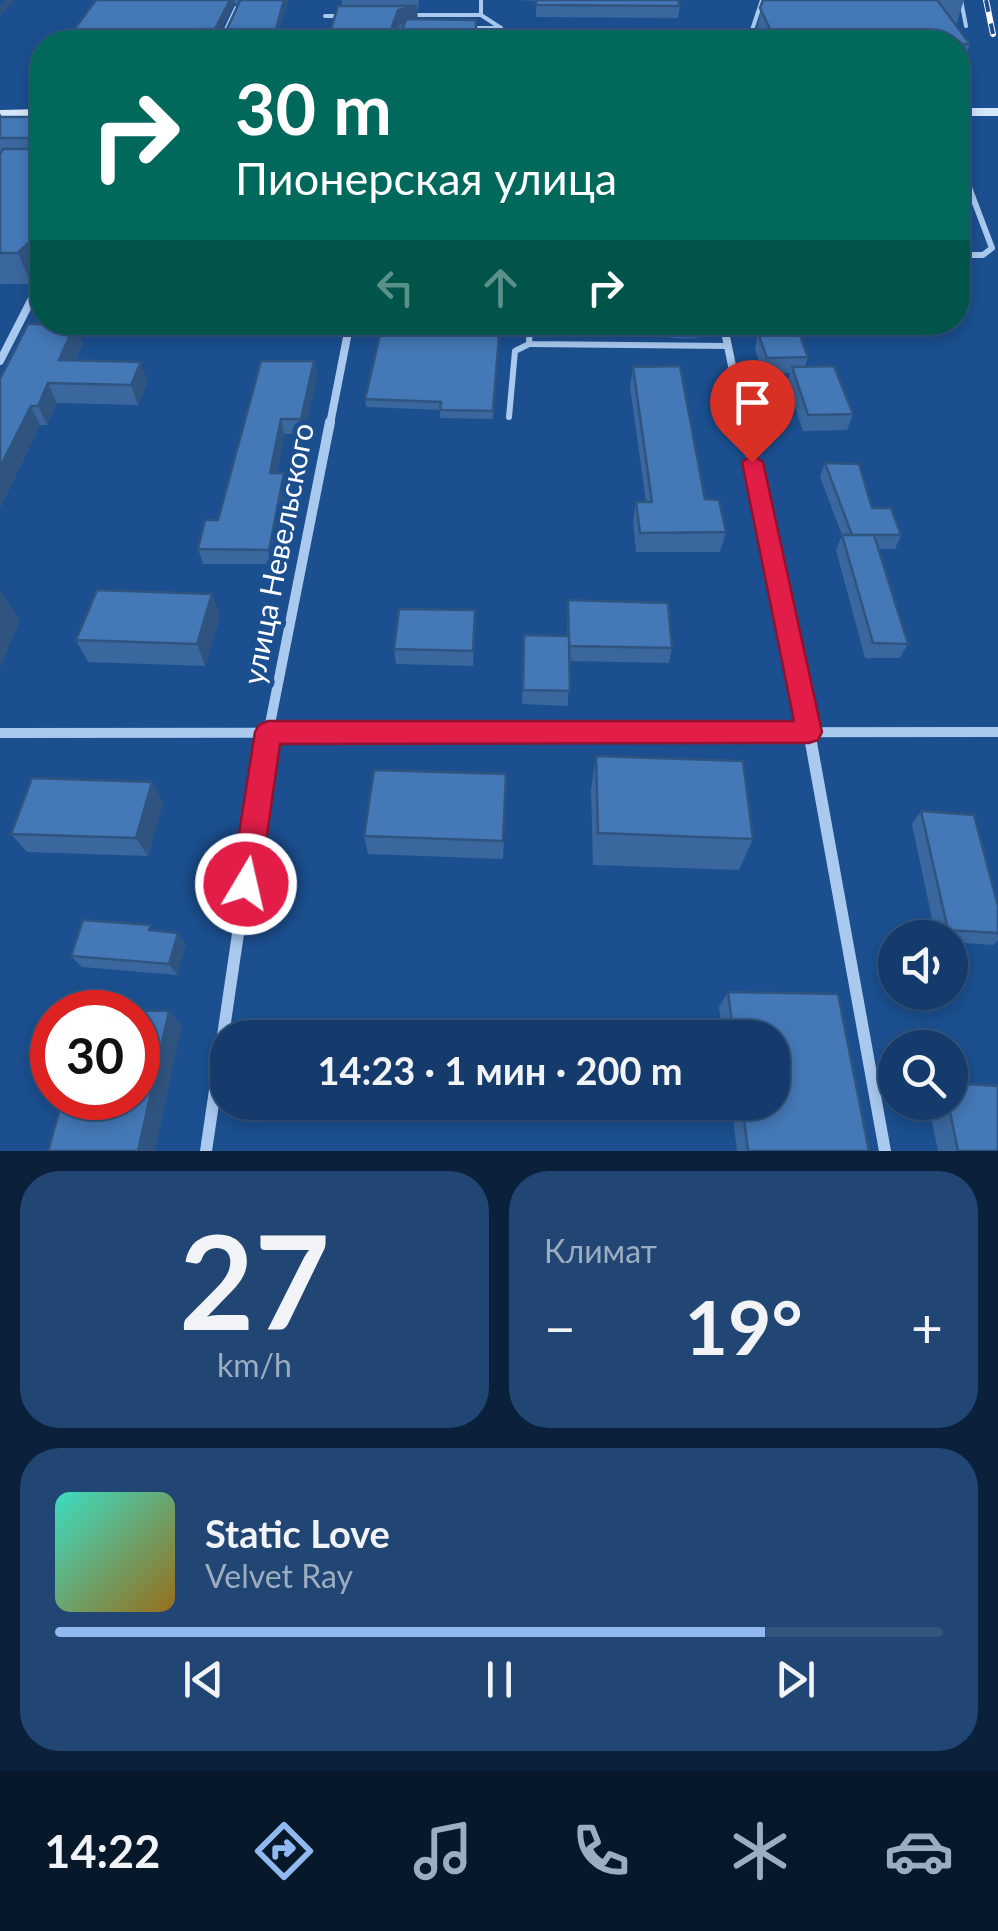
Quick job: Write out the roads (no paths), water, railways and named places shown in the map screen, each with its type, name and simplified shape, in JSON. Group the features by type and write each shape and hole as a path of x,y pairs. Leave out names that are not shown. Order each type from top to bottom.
{"main road":[{"path":"970,112 998,112"},
{"path":"0,114 30,114"}],"street":[{"path":"0,361 30,303"},
{"name":"улица Невельского","path":"206,1151 268,732 347,335"},
{"path":"726,335 809,732 885,1151"},
{"path":"0,733 998,732"}],"lane":[{"path":"480,0 481,15"},
{"path":"752,30 762,0"},
{"path":"961,0 966,26"},
{"path":"950,7 962,7"},
{"path":"226,30 236,8"},
{"path":"401,16 481,15 501,28"},
{"path":"325,16 363,16"},
{"path":"462,28 501,28"},
{"path":"970,197 992,248 982,255 970,255"},
{"path":"529,335 529,344"},
{"path":"509,417 515,351 529,344 728,346"}],"railway":[{"path":"986,0 993,34"}]}
